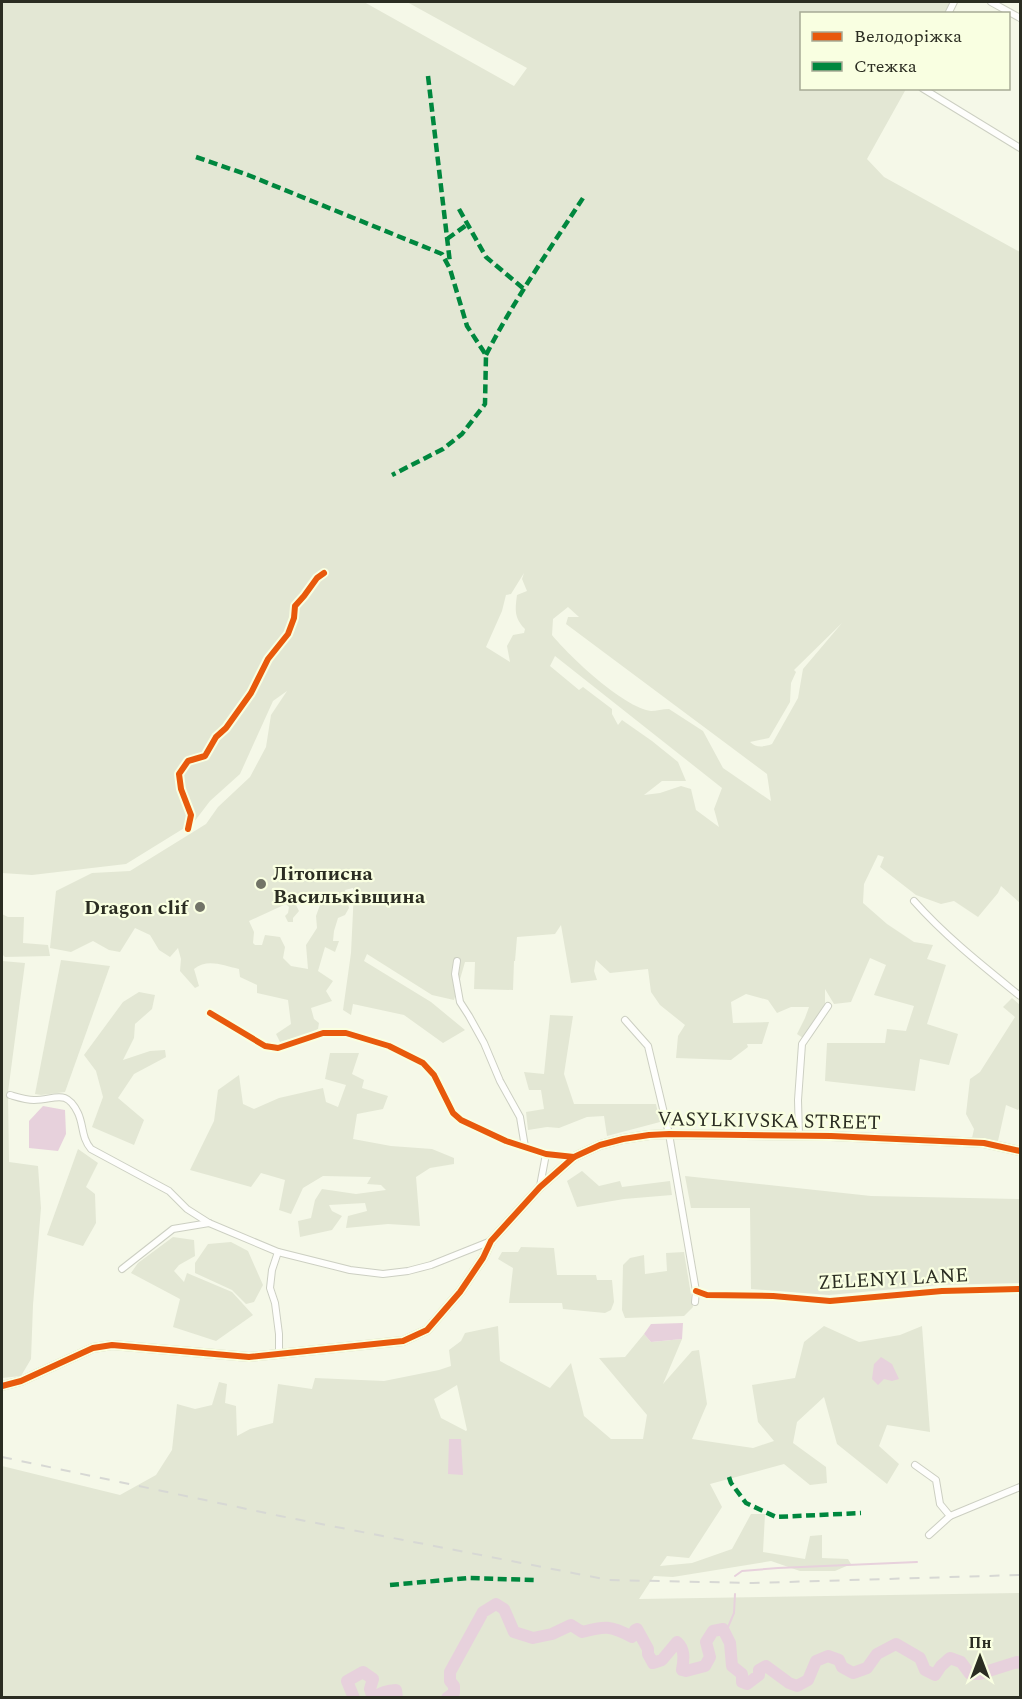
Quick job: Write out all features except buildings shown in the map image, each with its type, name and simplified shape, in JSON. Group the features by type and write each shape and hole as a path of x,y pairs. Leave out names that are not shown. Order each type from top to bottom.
{"street":[{"path":"991,2 1009,12"},
{"path":"925,90 1020,148"},
{"path":"914,901 935,925 1020,996"},
{"path":"457,961 455,974 460,1002 484,1043 500,1081 520,1117 525,1147"},
{"path":"799,1136 798,1100 802,1044 828,1006"},
{"path":"210,1013 265,1046 278,1048 323,1033 346,1033 389,1046 423,1062 434,1075 450,1107 460,1120 506,1142 546,1154 574,1157"},
{"name":"VASYLKIVSKA STREET","path":"625,1020 648,1046 669,1134 696,1291 695,1302"},
{"path":"10,1095 34,1100 60,1096 71,1101 80,1116 82,1131 91,1149 169,1191 187,1209 209,1223 278,1252 350,1270 383,1274 431,1265 491,1241"},
{"name":"VASYLKIVSKA STREET","path":"2,1386 21,1381 93,1348 112,1345 249,1357 403,1341 427,1330 460,1292 483,1258 491,1241 540,1187 574,1157 600,1145 623,1139 669,1134 799,1136 984,1143 1020,1151"},
{"path":"540,1187 546,1154"},
{"path":"122,1269 173,1229 209,1223"},
{"path":"278,1252 272,1270 270,1288 275,1303 279,1355"},
{"name":"ZELENYI LANE","path":"696,1291 707,1295 773,1296 830,1301 942,1291 1020,1289"},
{"path":"915,1465 936,1480 940,1504 950,1516"},
{"path":"929,1535 950,1516 1020,1487"}],"green space":[{"path":"2,2 364,2 514,86 527,68 407,2 954,2 949,12 800,12 800,90 905,90 867,159 884,177 1020,252 1020,903 1001,886 978,917 954,901 941,904 916,895 880,867 884,857 878,855 864,884 863,903 887,924 914,942 933,945 927,959 946,965 927,1024 958,1034 949,1065 920,1059 915,1091 825,1081 827,1043 885,1043 887,1029 906,1031 914,1006 874,995 886,965 870,958 851,1002 834,1004 825,989 825,1005 803,1038 797,1034 809,1007 791,1007 777,1013 768,1000 746,994 731,1002 733,1023 769,1022 762,1044 747,1044 748,1047 731,1060 676,1058 678,1036 685,1025 660,1005 651,992 648,969 610,973 596,960 594,971 597,980 571,983 561,925 555,934 517,937 513,990 474,989 475,962 465,962 454,1000 432,995 367,954 364,961 431,1002 465,1030 443,1043 404,1015 353,1004 351,1015 343,1010 351,953 353,888 345,890 349,908 345,915 338,918 333,941 339,941 335,952 325,947 318,971 333,981 326,991 332,1001 311,1008 314,1019 319,1023 318,1029 280,1042 276,1034 291,1024 288,1000 257,993 257,985 240,977 239,969 210,963 199,966 194,969 199,986 195,988 180,971 181,959 178,948 170,957 159,950 150,935 135,928 120,952 109,950 93,941 71,952 50,948 56,891 92,873 130,871 206,824 218,807 250,777 266,747 271,715 287,691 273,701 240,774 210,801 194,822 126,864 32,875 2,873","holes":["524,573 522,579 527,591 517,595 516,609 517,617 525,629 524,633 513,635 507,646 510,662 486,647 502,611 506,595 511,594","568,607 579,617 568,617 566,624 767,774 771,801 723,768 703,731 669,709 651,711 626,701 571,656 552,635 553,619","842,623 803,669 798,698 772,744 766,746 752,744 750,742 769,738 790,702 791,683 796,672 794,670","555,656 722,788 714,809 719,827 696,810 691,789 681,786 660,793 644,795 662,781 686,781 678,762 622,720 618,725 612,709 583,687 579,690 550,666","324,894 316,916 317,928 306,945 308,969 291,966 283,958 285,947 280,937 265,935 262,945 255,945 253,943 254,932 249,921 286,904 289,907 285,916 288,922 293,922 293,918 299,911 296,905 297,899"]},
{"path":"2,914 8,917 24,917 23,943 48,945 50,956 5,957 2,954"},
{"path":"61,960 110,966 65,1092 35,1094"},
{"path":"2,961 25,963 8,1092 9,1162 38,1166 41,1208 31,1359 21,1376 2,1378"},
{"path":"139,992 155,995 152,1009 135,1024 134,1038 123,1060 150,1051 165,1050 166,1057 134,1074 118,1098 144,1120 134,1145 92,1127 103,1097 96,1071 84,1055 123,1002"},
{"path":"1012,998 1020,1005 1020,1107 1018,1110 1006,1105 998,1141 972,1138 974,1129 966,1114 970,1079 980,1072 1015,1017 1003,1007"},
{"path":"550,1015 573,1016 564,1074 574,1104 656,1104 660,1122 607,1136 604,1116 587,1117 559,1128 528,1130 526,1112 544,1109 541,1090 529,1090 524,1072 544,1074"},
{"path":"330,1053 359,1053 352,1074 364,1080 362,1088 388,1096 383,1109 357,1114 353,1139 391,1146 432,1149 454,1158 454,1164 430,1168 416,1177 420,1226 388,1224 346,1228 348,1216 367,1211 365,1203 329,1205 332,1211 342,1216 332,1230 300,1237 298,1221 311,1218 315,1200 322,1189 356,1194 386,1190 381,1185 367,1184 371,1177 323,1176 303,1188 291,1214 279,1210 285,1180 261,1173 251,1187 190,1170 214,1121 218,1090 239,1075 243,1104 254,1109 279,1098 323,1088 326,1102 338,1107 346,1085 325,1079"},
{"path":"78,1149 98,1163 86,1187 95,1194 96,1223 83,1246 47,1235"},
{"path":"582,1171 599,1186 620,1181 622,1187 670,1181 672,1195 624,1199 577,1207 567,1181"},
{"path":"685,1176 871,1196 1020,1199 1020,1283 938,1285 829,1295 751,1289 750,1208 691,1208"},
{"path":"173,1237 194,1240 195,1256 179,1265 174,1271 184,1282 187,1273 232,1292 253,1315 216,1341 173,1327 180,1299 131,1273 138,1263"},
{"path":"231,1242 248,1251 263,1285 254,1302 246,1304 232,1290 195,1273 195,1263 208,1244"},
{"path":"521,1247 554,1248 557,1275 596,1275 597,1280 612,1280 614,1302 611,1310 605,1313 563,1309 562,1303 509,1303 513,1268 498,1259 502,1252 518,1252"},
{"path":"684,1252 693,1307 684,1316 625,1318 622,1310 623,1265 630,1258 644,1255 645,1274 667,1271 666,1253"},
{"path":"498,1326 500,1361 550,1388 571,1363 584,1416 611,1439 643,1439 647,1415 599,1358 625,1357 644,1334 651,1342 682,1339 663,1384 692,1351 699,1350 707,1404 692,1439 753,1448 774,1441 758,1422 752,1385 795,1378 804,1342 824,1326 859,1342 900,1335 922,1326 930,1432 887,1425 879,1446 899,1464 887,1484 837,1444 824,1397 797,1422 793,1443 826,1467 827,1483 810,1485 784,1464 710,1484 722,1507 689,1558 667,1556 660,1566 692,1563 732,1549 751,1514 765,1514 763,1552 805,1559 810,1536 822,1535 822,1558 848,1559 851,1564 835,1571 800,1571 771,1561 673,1577 654,1576 639,1599 1020,1593 1020,1697 2,1698 2,1466 120,1495 156,1475 172,1450 177,1404 195,1409 212,1405 219,1382 227,1384 225,1403 236,1406 237,1436 250,1429 273,1423 278,1384 312,1389 315,1378 384,1381 439,1370 451,1366 449,1350 461,1341 465,1333","holes":["457,1385 467,1430 441,1418 434,1399"]}],"shaded area":[{"path":"43,1106 65,1110 66,1134 58,1151 29,1148 29,1121"},
{"path":"683,1323 682,1339 651,1342 644,1334 651,1324"},
{"path":"881,1357 892,1364 899,1379 892,1381 884,1379 878,1385 872,1379 874,1364"},
{"path":"449,1439 461,1439 463,1475 448,1474"}],"waterway":[{"path":"735,1576 742,1571 778,1568 917,1562"},
{"path":"725,1634 734,1613 735,1594"},
{"path":"447,1698 454,1693 450,1672 483,1612 496,1604 504,1609 514,1632 533,1638 552,1634 571,1625 582,1632 607,1628 618,1630 632,1637 637,1629 653,1663 662,1660 677,1642 683,1654 682,1670 686,1671 705,1666 710,1657 706,1642 713,1631 723,1629 730,1643 732,1666 742,1674 742,1682 747,1684 759,1675 759,1670 766,1666 789,1683 797,1686 808,1680 816,1661 828,1656 839,1660 842,1667 853,1673 867,1668 877,1654 896,1644 920,1658 925,1670 935,1675 950,1658 961,1662 970,1674 979,1674 1020,1663"},
{"path":"354,1698 347,1681 363,1672 373,1679 370,1689 373,1698"},
{"path":"373,1698 384,1692 396,1690 397,1698"}],"railway":[{"path":"2,1457 280,1516 609,1580 753,1583 1020,1575"}],"marked path":[{"path":"428,76 450,263"},
{"path":"196,157 248,175 442,254 450,269 467,326 486,355 485,404 462,434 443,449 392,475"},
{"path":"486,355 520,295 583,198"},
{"path":"459,209 486,257 524,289"},
{"path":"447,239 468,224"},
{"path":"729,1477 746,1503 776,1517 861,1513"},
{"path":"390,1585 468,1578 534,1580"}],"cycle path":[{"path":"188,829 191,815 181,789 179,774 188,761 205,756 216,737 226,728 251,693 268,659 288,634 294,618 295,606 317,578 324,573"},
{"path":"210,1013 265,1046 278,1048 323,1033 346,1033 389,1046 423,1063 434,1075 453,1113 461,1120 506,1141 546,1154 574,1157"},
{"path":"2,1386 21,1381 93,1348 112,1345 249,1357 403,1341 427,1330 460,1292 483,1258 491,1241 540,1187 574,1157 600,1145 623,1139 669,1134 831,1136 984,1143 1020,1151"},
{"path":"696,1291 707,1295 773,1296 830,1301 942,1291 1020,1289"}],"place":[{"name":"Літописна Васильківщина","path":"261,884"},
{"name":"Dragon clif","path":"200,907"}]}
